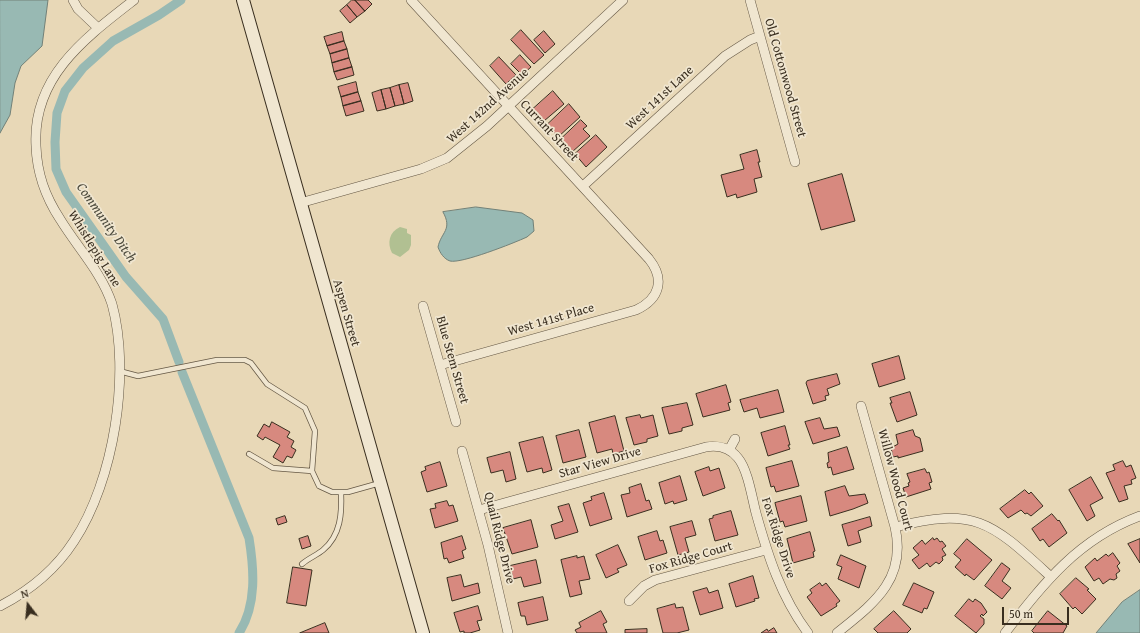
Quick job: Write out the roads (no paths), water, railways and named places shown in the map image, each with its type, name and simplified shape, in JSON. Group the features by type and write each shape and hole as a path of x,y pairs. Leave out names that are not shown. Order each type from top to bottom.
{"street":[{"path":"73,0 78,9 98,28"},
{"name":"Whistlepig Lane","path":"0,606 19,596 47,573 71,545 87,519 99,491 109,457 116,416 119,371 116,327 108,295 90,263 59,219 44,192 39,177 36,158 35,131 41,102 48,86 68,57 98,28 134,0"},
{"name":"Aspen Street","path":"242,0 423,633"},
{"name":"Currant Street","path":"411,0 654,265 657,270 658,285"},
{"name":"West 142nd Avenue","path":"300,203 440,162 457,152 623,0"},
{"name":"Old Cottonwood Street","path":"750,0 796,162"},
{"name":"West 141st Lane","path":"583,186 725,56 745,42 760,36"},
{"name":"West 141st Place","path":"440,365 636,310 651,300 658,285"},
{"name":"Blue Stem Street","path":"423,306 456,422"},
{"name":"Willow Wood Court","path":"837,633 872,604 888,584 897,559 898,545 895,527 861,406"},
{"path":"729,450 735,438"},
{"name":"Star View Drive","path":"479,510 706,447 721,447 729,450"},
{"name":"Fox Ridge Drive","path":"729,450 738,458 742,465 766,550 787,600 808,633"},
{"name":"Quail Ridge Drive","path":"462,451 479,510 508,633"},
{"path":"1005,633 1050,576 1073,555 1112,528 1140,516"},
{"path":"895,527 930,518 944,517 973,520 998,531 1011,540 1050,576"},
{"name":"Fox Ridge Court","path":"628,601 644,586 655,580 766,550"}],"lane":[{"path":"119,371 138,376 217,360 245,360 251,363 266,384 305,408 315,431 312,471 319,486 332,492 348,492 380,483"},
{"path":"249,454 273,468 312,471"},
{"path":"302,564 323,550 333,540 340,524 341,492"}],"water":[{"path":"0,0 48,0 42,46 21,66 15,83 10,115 0,133"},
{"path":"476,207 522,213 533,220 534,231 527,237 488,252 456,261 446,259 442,256 438,247 447,227 446,218 443,212"},
{"path":"1140,590 1140,633 1096,633 1122,602"}],"waterway":[{"name":"Community Ditch","path":"179,362 163,319 126,277 66,192 56,169 55,142 57,113 65,91 83,68 113,41 159,15 181,0"},
{"name":"Community Ditch","path":"182,372 249,538 253,587 249,611 239,633"}]}
